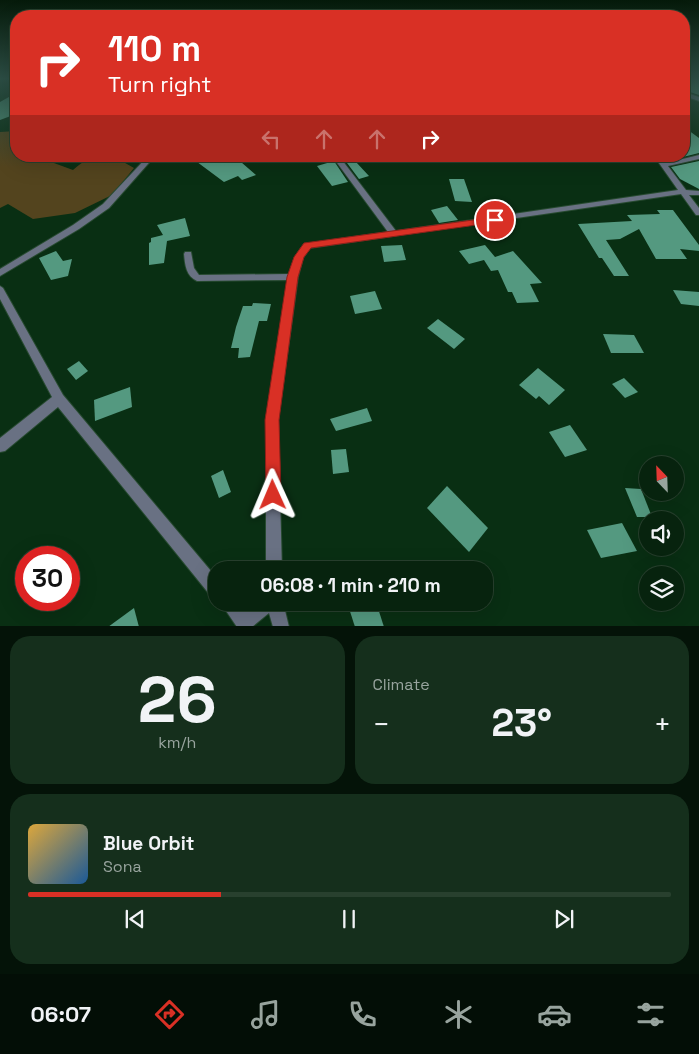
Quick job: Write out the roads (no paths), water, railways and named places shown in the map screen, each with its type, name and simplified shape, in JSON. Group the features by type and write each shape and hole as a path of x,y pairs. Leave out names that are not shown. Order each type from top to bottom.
{"street":[{"path":"0,273 76,228 106,206 146,162"},
{"path":"339,162 394,234"},
{"path":"342,166 352,162"},
{"path":"662,162 682,192 699,213"},
{"path":"665,165 678,162"},
{"path":"274,561 272,420 293,277 299,257 308,246 682,192 699,193"},
{"path":"188,254 190,269 197,278 293,277"},
{"path":"0,290 59,399 208,579"},
{"path":"0,446 59,399"},
{"path":"235,611 244,622 259,611"},
{"path":"277,611 281,626"}]}
